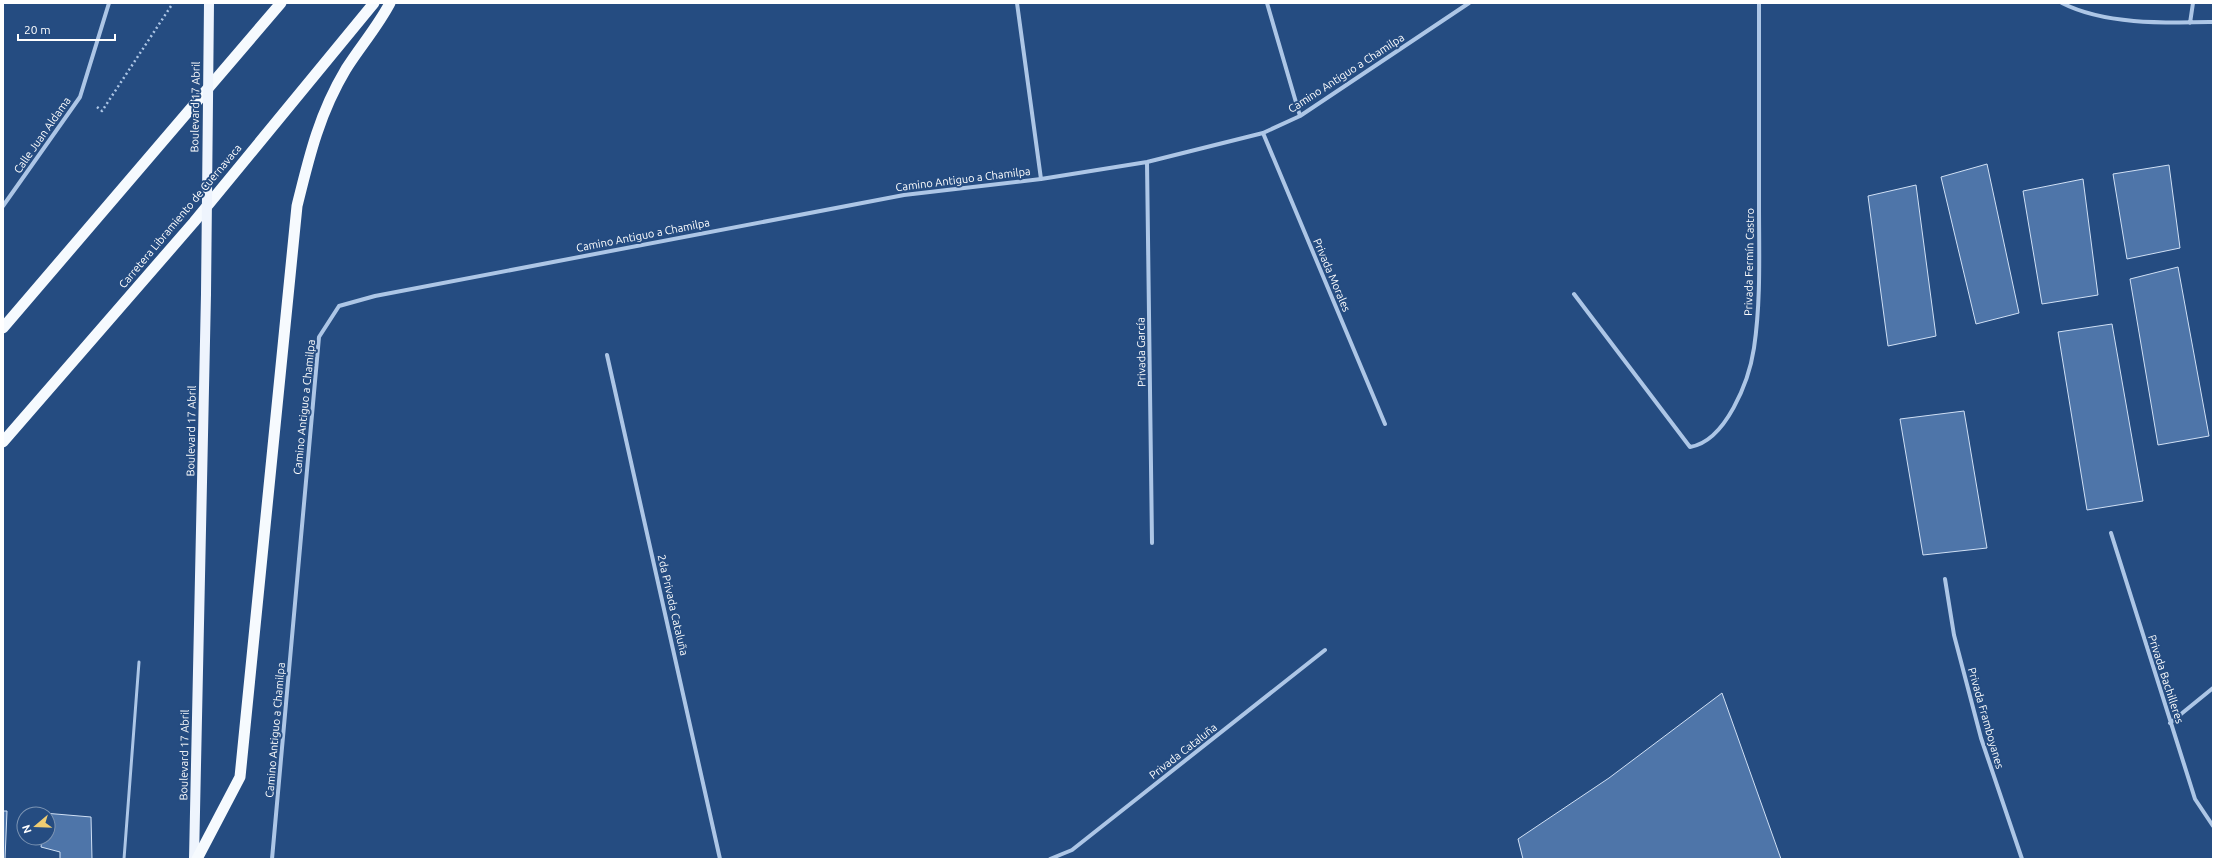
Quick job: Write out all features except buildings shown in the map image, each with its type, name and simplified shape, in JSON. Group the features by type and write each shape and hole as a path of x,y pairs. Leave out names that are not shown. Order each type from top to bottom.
{"highway":[{"path":"3,328 281,3"},
{"name":"Carretera Libramiento de Cuernavaca","path":"3,442 194,222 374,3"},
{"path":"197,859 240,777 297,206 313,140 330,98 346,70 390,3"}],"main road":[{"name":"Boulevard 17 Abril","path":"194,859 206,294 209,3"}],"street":[{"name":"Calle Juan Aldama","path":"4,203 80,97 109,3"},
{"path":"1017,3 1041,179"},
{"path":"1267,3 1300,116"},
{"name":"Camino Antiguo a Chamilpa","path":"272,859 319,337 339,306 375,296 896,196 1041,179 1147,162 1263,133 1300,116 1469,3"},
{"name":"Privada Fermín Castro","path":"1574,294 1690,447 1696,446 1721,428 1741,395 1754,350 1759,297 1759,3"},
{"path":"2062,3 2078,11 2153,24 2213,22"},
{"path":"2190,23 2193,3"},
{"name":"Privada Morales","path":"1263,133 1385,424"},
{"name":"Privada García","path":"1147,162 1152,543"},
{"name":"2da Privada Cataluña","path":"607,355 720,859"},
{"name":"Privada Bachilleres","path":"2111,533 2195,799 2213,826"},
{"name":"Privada Framboyanes","path":"1946,579 1954,635 1981,738 2022,859"},
{"name":"Privada Cataluña","path":"1050,859 1072,850 1325,650"},
{"path":"2170,723 2213,688"}],"lane":[{"path":"124,859 139,662"}],"path":[{"path":"80,97 102,111 173,3"}]}
